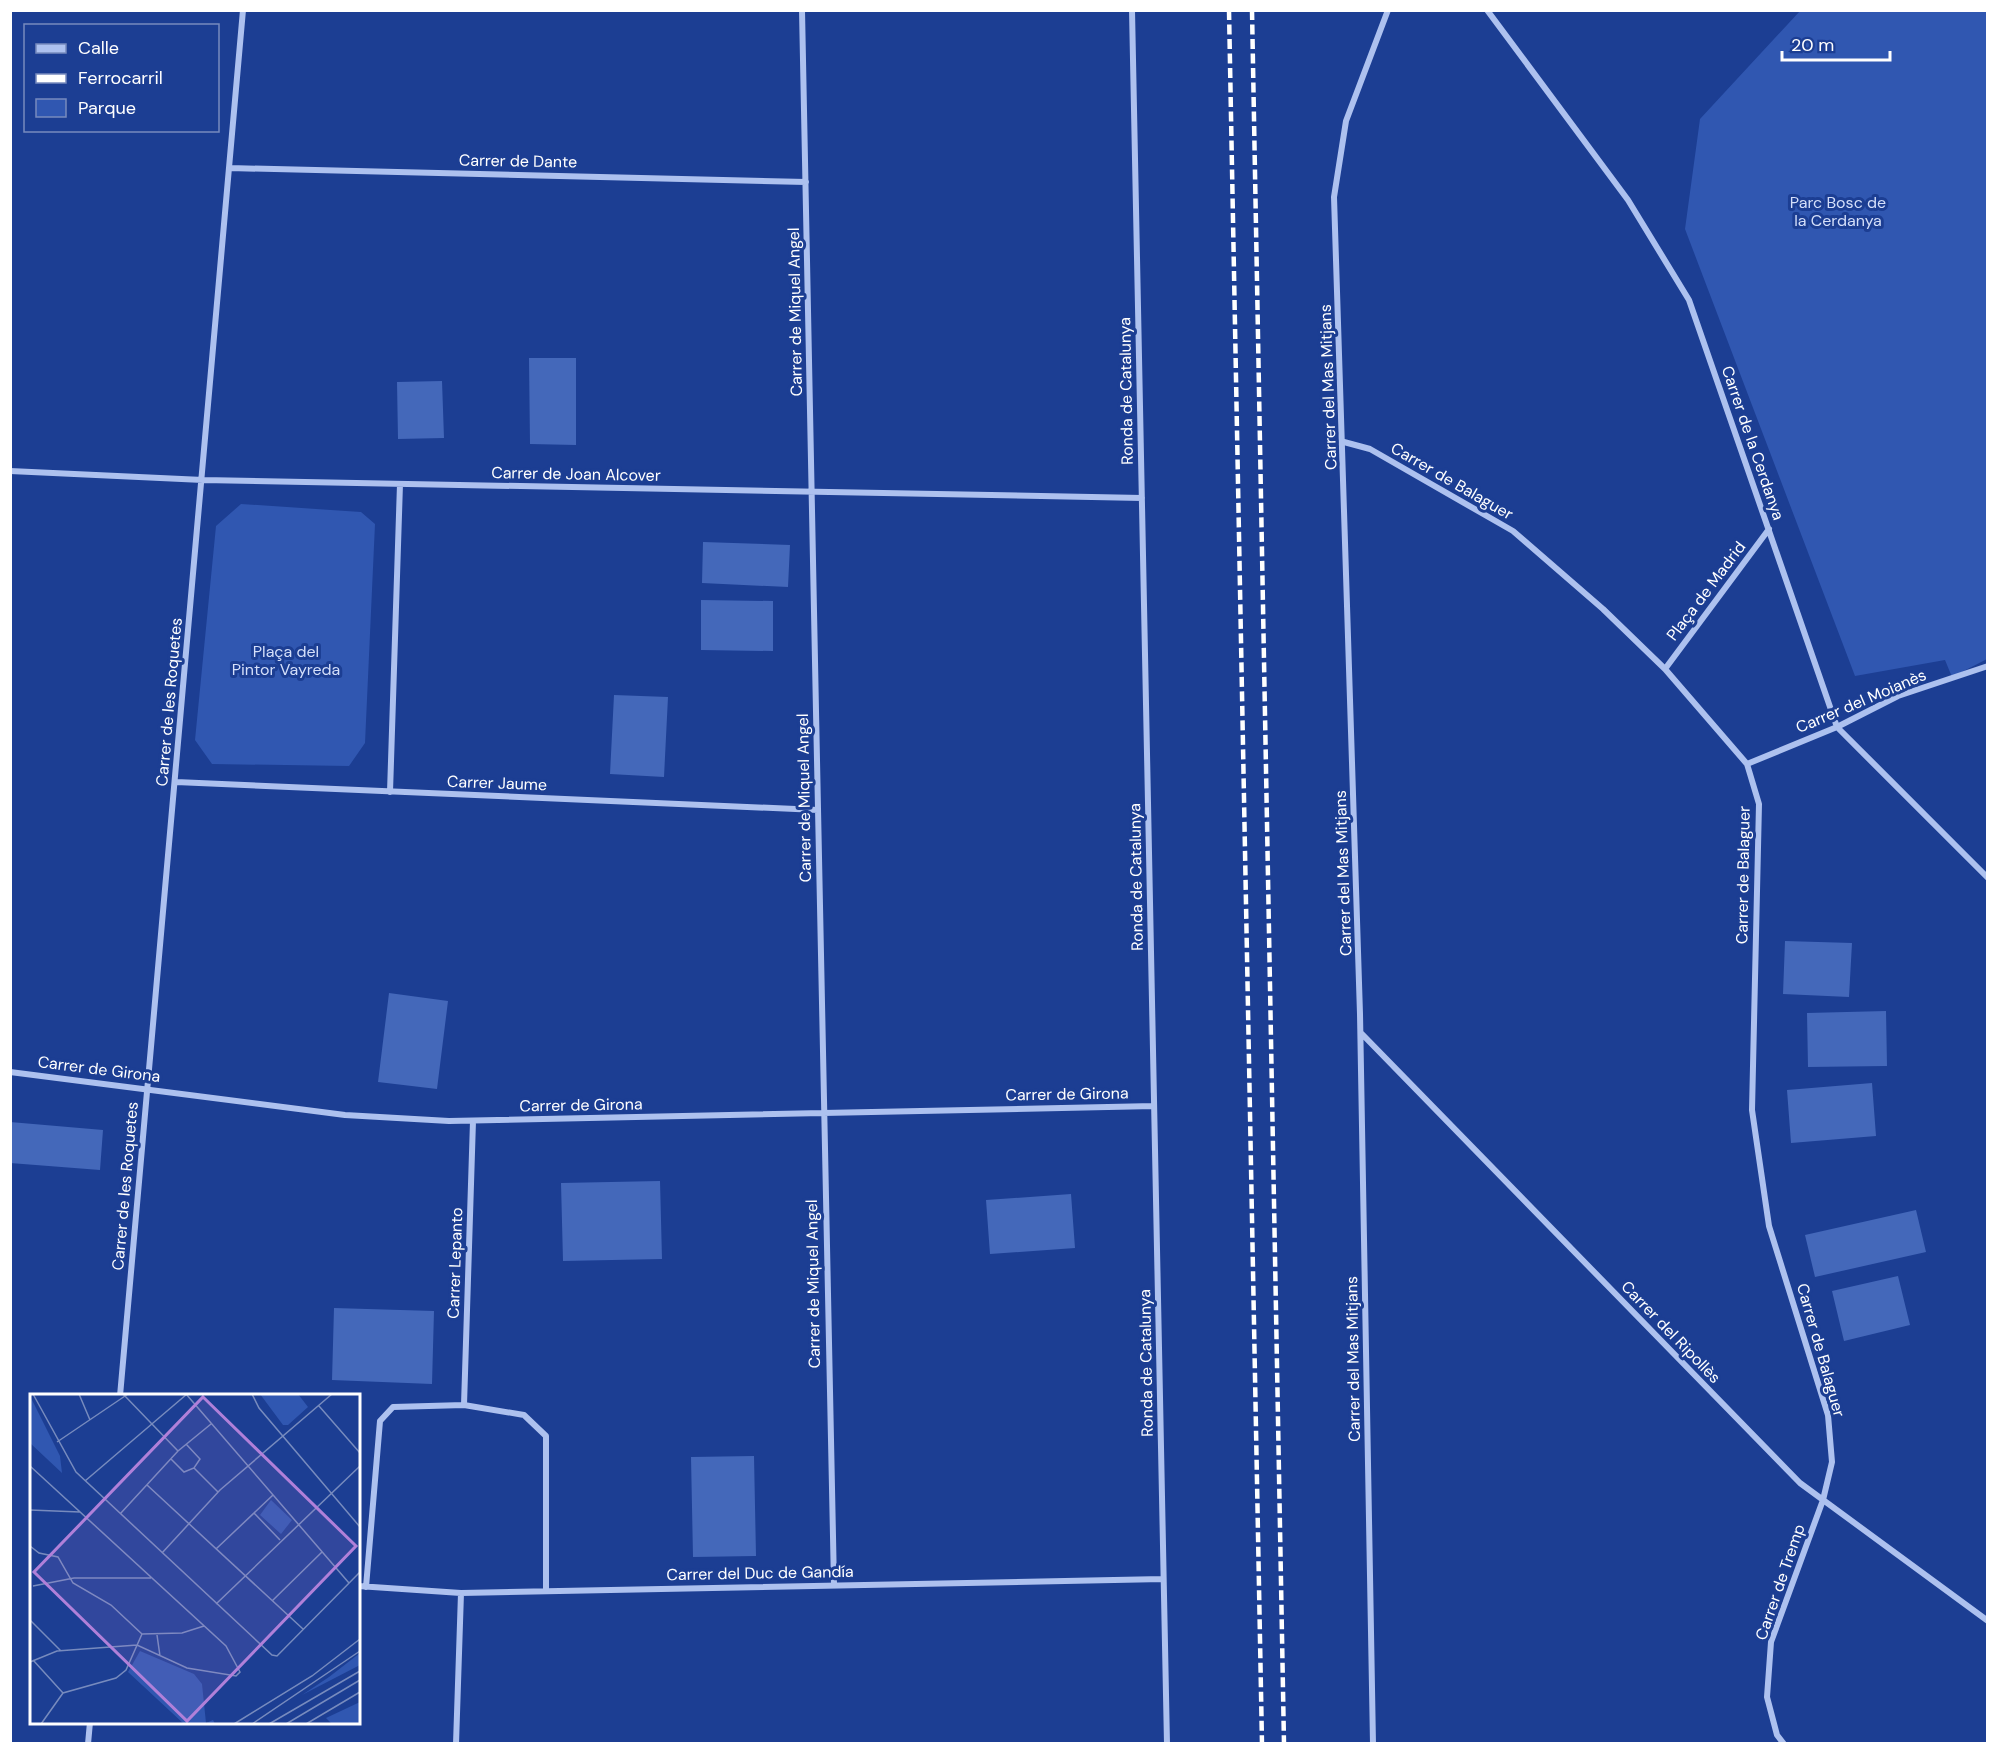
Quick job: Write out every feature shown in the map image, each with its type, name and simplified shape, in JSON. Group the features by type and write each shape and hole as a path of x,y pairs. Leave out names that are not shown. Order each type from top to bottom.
{"street":[{"name":"Carrer de les Roquetes","path":"120,1394 243,10"},
{"name":"Carrer de Miquel Angel","path":"801,10 813,492 823,1112 834,1585"},
{"name":"Ronda de Catalunya","path":"1132,10 1167,1743"},
{"name":"Carrer del Mas Mitjans","path":"1373,1743 1361,1032 1344,442 1334,197 1346,121 1388,10"},
{"name":"Carrer de la Cerdanya","path":"1487,10 1628,200 1689,300 1837,727 1988,879"},
{"name":"Carrer de Dante","path":"230,168 806,182"},
{"name":"Carrer de Balaguer","path":"1344,442 1370,449 1513,531 1603,609 1665,669 1747,764 1759,804 1752,1110 1769,1226 1828,1415 1832,1462 1823,1500"},
{"name":"Carrer de Joan Alcover","path":"10,471 203,480 1142,498"},
{"path":"390,792 400,484"},
{"name":"Plaça de Madrid","path":"1665,669 1769,530"},
{"name":"Carrer del Moianès","path":"1747,764 1837,727 1898,696 1988,666"},
{"name":"Carrer Jaume","path":"176,782 818,810"},
{"name":"Carrer del Ripollès","path":"1361,1032 1800,1484 1988,1621"},
{"name":"Carrer de Girona","path":"10,1072 345,1115 472,1121 1154,1106"},
{"name":"Carrer Lepanto","path":"464,1405 472,1121"},
{"path":"362,1587 380,1421 393,1407 464,1405 524,1415 546,1436 546,1591"},
{"name":"Carrer de Tremp","path":"1784,1743 1777,1735 1767,1697 1771,1642 1823,1500"},
{"name":"Carrer del Duc de Gandía","path":"362,1587 461,1593 1163,1579"},
{"path":"456,1743 461,1593"},
{"path":"88,1743 90,1724"}],"green space":[{"name":"Parc Bosc de la Cerdanya","path":"1800,11 1987,11 1987,659 1952,677 1945,660 1855,676 1685,229 1700,119"},
{"name":"Plaça del Pintor Vayreda","path":"241,504 361,512 375,524 365,743 349,766 212,764 195,740 216,526"}],"building":[{"path":"529,358 576,358 576,445 530,444"},
{"path":"442,381 444,438 398,439 397,382"},
{"path":"703,542 790,545 788,587 702,583"},
{"path":"701,600 773,601 773,651 701,650"},
{"path":"614,695 668,697 664,777 610,774"},
{"path":"1785,941 1852,943 1849,997 1783,994"},
{"path":"389,993 448,1001 437,1089 378,1082"},
{"path":"1886,1011 1887,1066 1808,1067 1807,1013"},
{"path":"1872,1083 1876,1136 1791,1143 1787,1090"},
{"path":"10,1122 103,1130 100,1170 10,1163"},
{"path":"660,1181 662,1259 563,1261 561,1183"},
{"path":"1071,1194 1075,1248 990,1254 986,1200"},
{"path":"1916,1210 1926,1252 1815,1277 1805,1235"},
{"path":"1898,1276 1910,1325 1844,1341 1832,1291"},
{"path":"334,1308 434,1311 432,1384 332,1380"},
{"path":"754,1456 756,1556 693,1557 691,1457"}],"railway":[{"path":"1229,10 1262,1744"},
{"path":"1252,10 1284,1744"}]}
